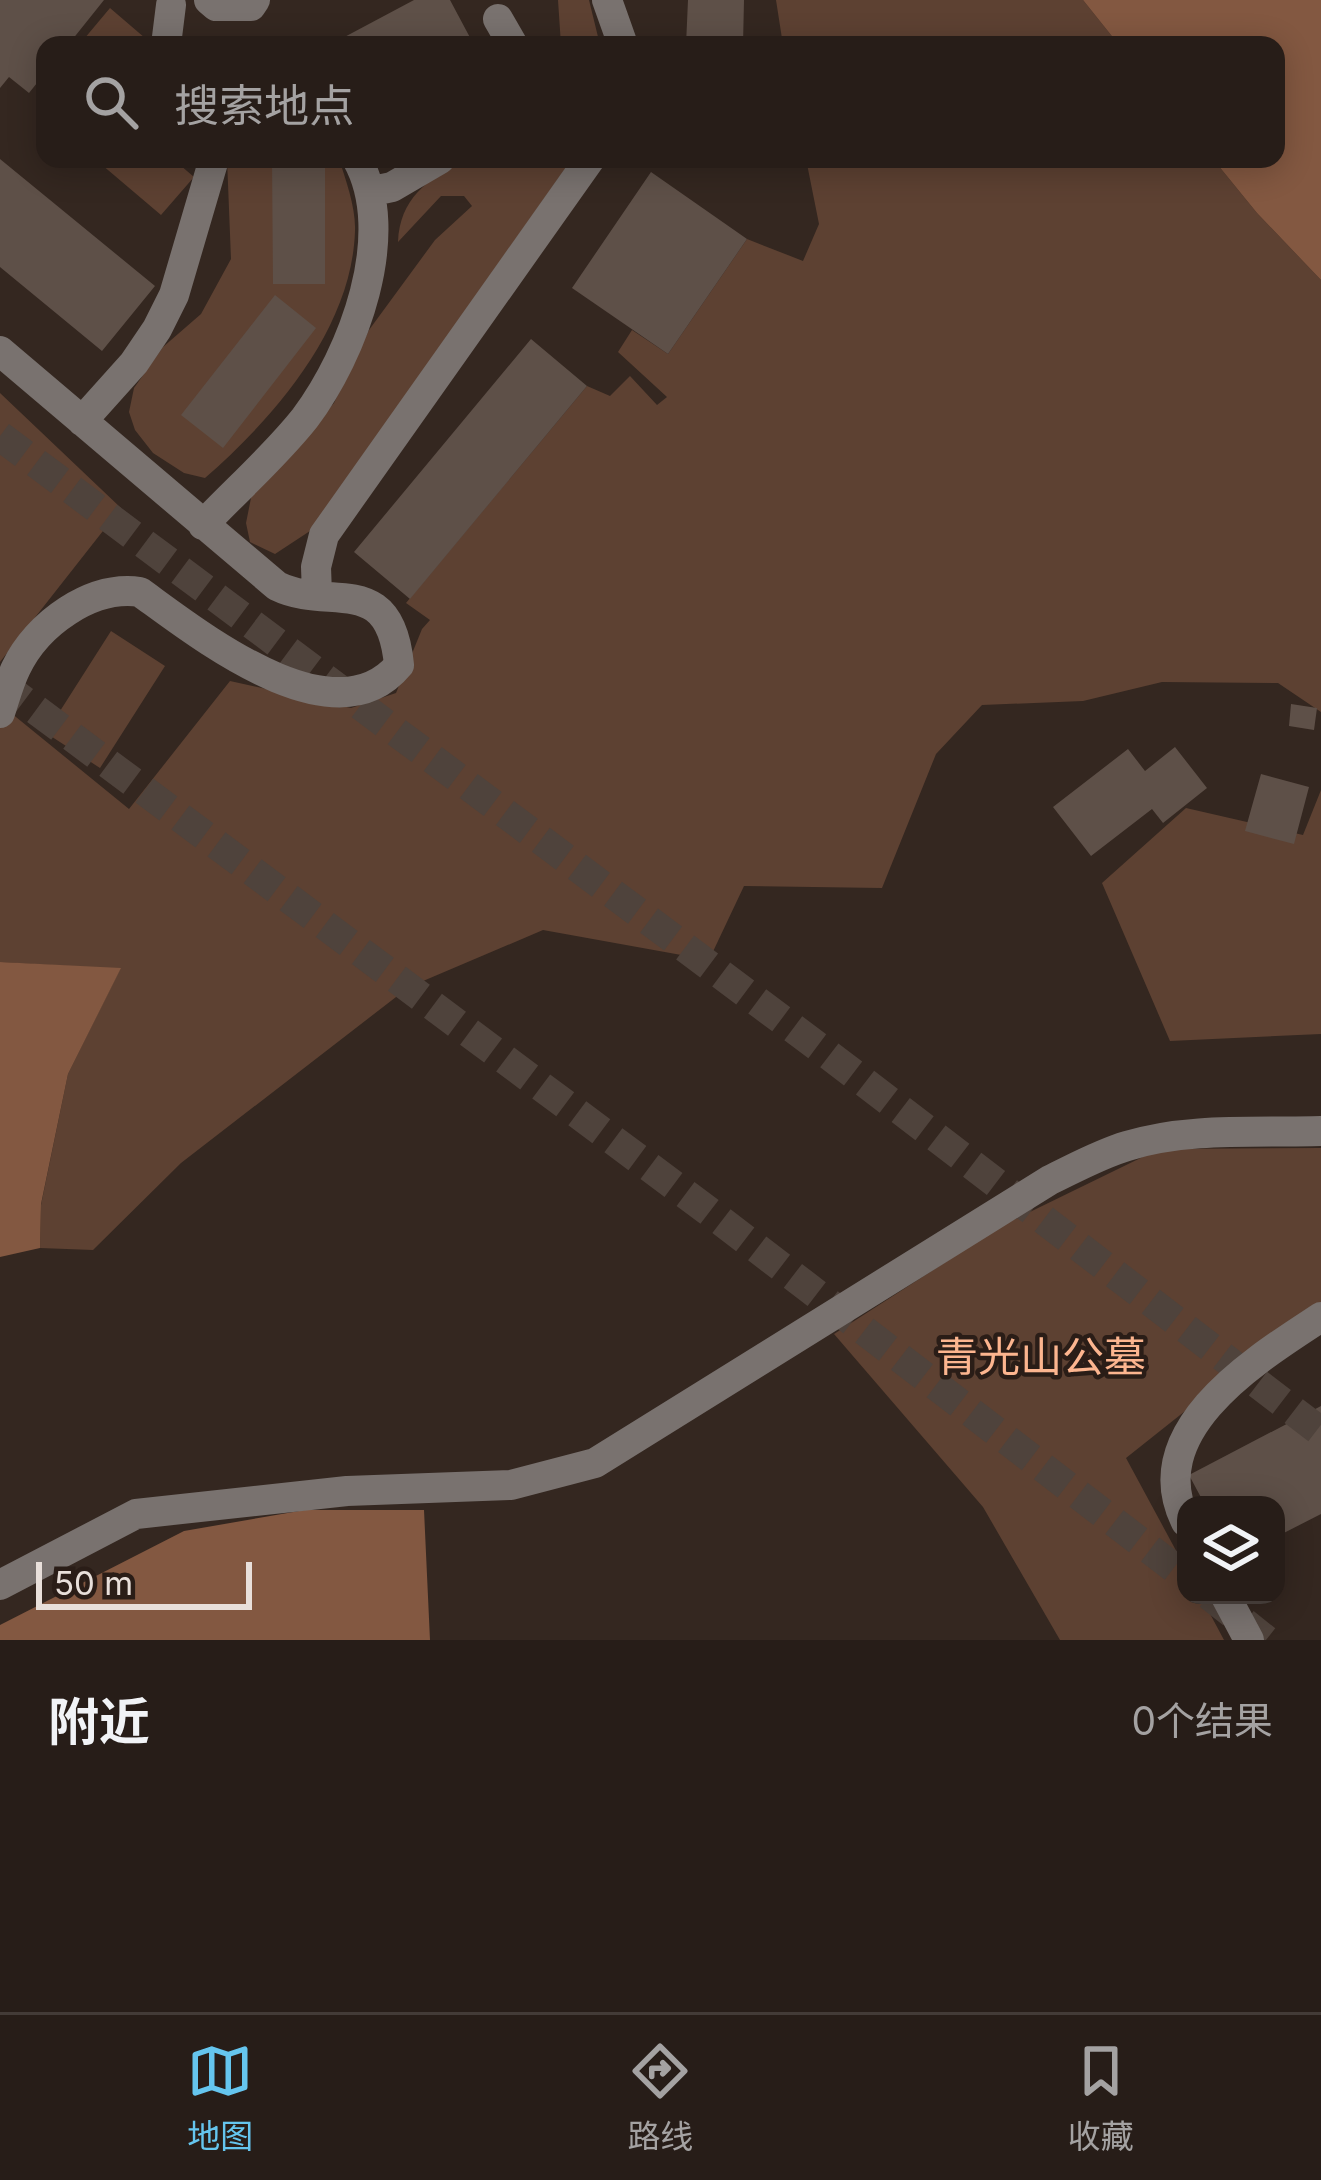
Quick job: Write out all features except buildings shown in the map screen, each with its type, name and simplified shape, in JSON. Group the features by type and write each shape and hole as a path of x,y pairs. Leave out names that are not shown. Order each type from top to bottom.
{"street":[{"path":"209,0 216,6 250,6 255,0"},
{"path":"607,0 620,36"},
{"path":"167,36 171,5"},
{"path":"82,421 134,364 157,329 174,295 211,168"},
{"path":"203,526 305,417 362,305 374,230 373,190 362,168"},
{"path":"373,190 392,187 425,168"},
{"path":"316,594 316,567 324,535 584,168"},
{"path":"0,351 277,586 346,595 386,618 396,638 399,665 390,676 346,691 297,686 262,673 140,592 121,589 70,609 40,634 16,665 0,713"},
{"path":"0,1585 136,1514 347,1490 511,1484 595,1463 1050,1180 1108,1153 1146,1141 1187,1136 1321,1131"},
{"path":"1177,1496 1177,1471 1198,1416 1217,1395 1321,1317"},
{"path":"1230,1604 1249,1640"}],"green space":[{"path":"558,0 589,0 598,36 560,36"},
{"path":"776,0 1083,0 1112,36 782,36"},
{"path":"110,8 143,36 87,36"},
{"path":"106,168 184,168 194,177 161,215"},
{"path":"227,168 342,168 355,231 340,302 325,336 282,399 205,478 184,473 153,453 135,430 129,412 134,388 163,347 201,314 231,259"},
{"path":"449,168 566,168 310,531 275,554 250,542 246,523 252,493 334,403 369,330 435,240 472,206 464,196 441,196 398,242 404,214 427,183"},
{"path":"808,168 1220,168 1321,280 1321,712 1278,683 1162,682 1083,701 982,705 936,754 882,888 744,886 709,960 543,930 409,987 181,1163 93,1250 40,1248 41,1205 68,1074 120,969 0,962 0,704 129,809 230,681 351,708 396,693 430,620 406,603 587,386 610,396 630,376 657,405 667,397 618,352 632,330 668,354 747,239 803,261 819,224"},
{"path":"0,393 121,508 0,662"},
{"path":"111,631 165,666 100,768 46,733"},
{"path":"1321,790 1321,1034 1170,1041 1102,883 1186,808 1303,835"},
{"name":"青光山公墓","path":"1321,1148 1321,1303 1126,1458 1177,1552 1177,1604 1205,1604 1224,1640 1060,1640 983,1507 834,1334 1003,1225 1159,1149"}],"shaded area":[{"path":"1083,0 1321,0 1321,280 1220,168 1285,168 1285,36 1112,36"},
{"path":"0,962 121,968 68,1074 41,1204 40,1248 0,1257"},
{"path":"305,1510 424,1510 430,1640 0,1640 0,1625 184,1531"}],"tunnel":[{"path":"0,436 825,1052 1321,1432"},
{"path":"0,683 707,1210 1177,1570"},
{"path":"1220,1604 1266,1640"}]}
